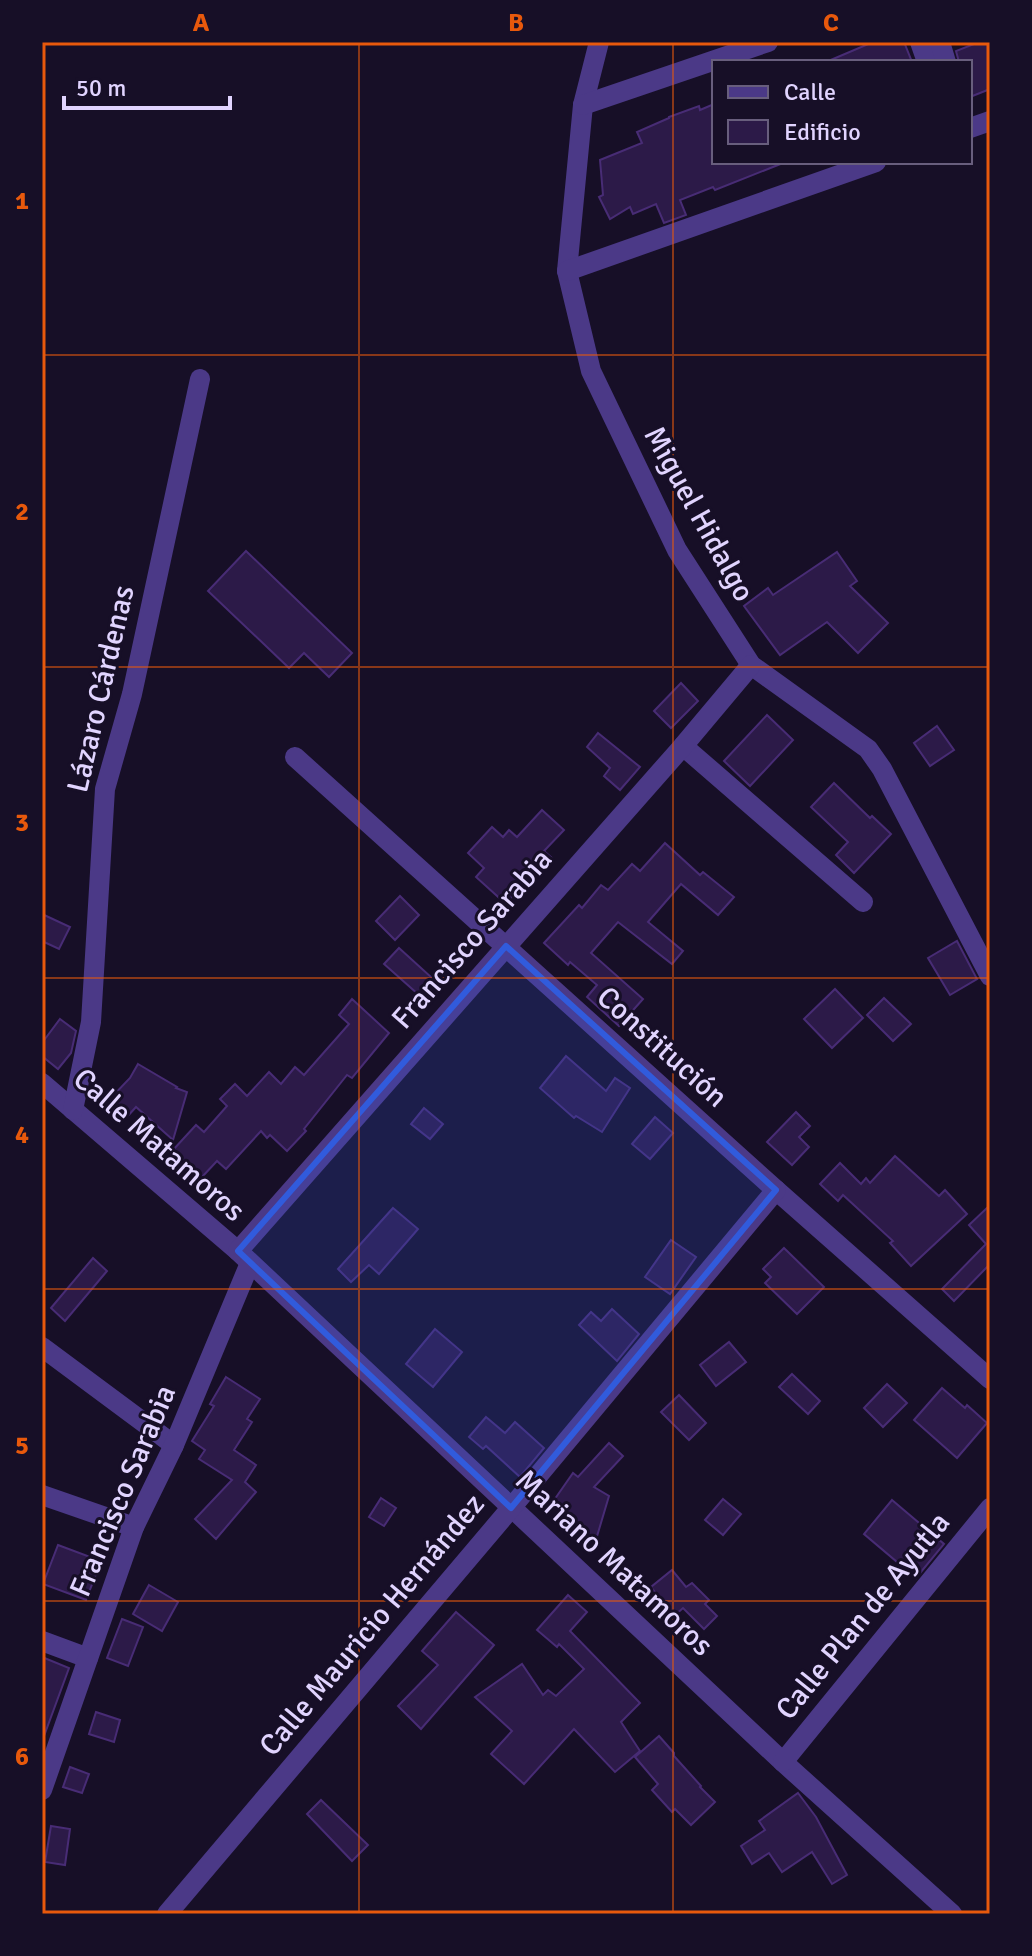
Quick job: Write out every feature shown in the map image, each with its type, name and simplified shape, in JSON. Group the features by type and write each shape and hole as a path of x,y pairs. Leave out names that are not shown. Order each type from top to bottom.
{"street":[{"name":"Miguel Hidalgo","path":"599,42 583,105 567,271 591,371 677,550 751,665 868,749 882,769 990,976"},
{"path":"715,60 768,42"},
{"path":"583,105 712,61"},
{"path":"567,271 870,164"},
{"name":"Lázaro Cárdenas","path":"73,1110 91,1022 105,789 132,694 200,379"},
{"name":"Francisco Sarabia","path":"42,1790 46,1765 134,1527 174,1445 244,1257 506,946 751,665"},
{"path":"683,746 863,902"},
{"name":"Constitución","path":"295,757 990,1379"},
{"name":"Calle Matamoros","path":"42,1083 244,1257"},
{"name":"Calle Mauricio Hernández","path":"167,1914 776,1190"},
{"name":"Mariano Matamoros","path":"244,1257 783,1762 952,1914"},
{"path":"42,1347 174,1445"},
{"path":"42,1495 134,1527"},
{"name":"Calle Plan de Ayutla","path":"783,1762 990,1508"},
{"path":"42,1641 88,1658"}],"highlighted area":[{"path":"506,946 776,1190 511,1508 238,1251"}],"building":[{"path":"873,42 904,42 911,60 831,60"},
{"path":"987,42 990,50 990,89 972,96 972,60 958,60 956,51"},
{"path":"712,105 712,164 780,164 680,200 686,215 664,223 656,204 633,214 630,207 610,219 599,197 603,195 600,160 642,143 637,132 699,106 700,110"},
{"path":"246,551 352,653 329,677 304,653 289,668 208,591"},
{"path":"837,552 857,581 850,586 888,623 858,653 827,622 780,655 744,606 768,588 773,595"},
{"path":"681,683 698,701 671,728 654,711"},
{"path":"767,715 793,740 750,786 724,761"},
{"path":"937,726 954,750 930,766 914,743"},
{"path":"598,733 640,767 620,790 604,776 610,768 587,747"},
{"path":"834,783 891,834 854,873 836,855 848,842 811,807"},
{"path":"542,810 564,830 544,851 552,858 537,875 534,872 506,904 476,877 484,868 468,853 492,827 503,837 509,830 517,837"},
{"path":"665,843 700,875 703,872 734,897 718,915 681,884 648,922 683,951 672,964 618,922 591,953 643,999 619,1026 587,997 597,985 544,943 579,905 582,908 601,885 608,890 632,864 640,871"},
{"path":"400,896 419,915 395,940 376,921"},
{"path":"42,914 70,927 59,949 42,941"},
{"path":"957,941 977,979 950,995 928,958"},
{"path":"399,948 442,987 428,1003 384,964"},
{"path":"835,989 863,1018 832,1048 804,1019"},
{"path":"884,998 911,1024 893,1041 867,1015"},
{"path":"352,999 389,1033 352,1078 347,1075 304,1129 306,1131 287,1151 261,1131 226,1169 217,1161 202,1177 173,1150 196,1125 204,1132 227,1106 220,1099 235,1084 247,1096 269,1072 281,1084 295,1067 304,1075 349,1024 339,1015"},
{"path":"60,1019 76,1031 71,1053 58,1069 42,1056 42,1043"},
{"path":"566,1056 606,1091 615,1078 630,1088 602,1132 576,1116 574,1118 540,1088"},
{"path":"138,1064 187,1092 173,1140 136,1107 126,1118 108,1101 130,1078"},
{"path":"424,1108 443,1124 430,1139 411,1124"},
{"path":"796,1112 810,1126 799,1137 809,1147 792,1165 767,1142"},
{"path":"655,1117 673,1133 650,1159 632,1144"},
{"path":"895,1156 939,1196 945,1190 967,1214 911,1266 890,1243 893,1241 843,1195 838,1201 820,1184 840,1163 861,1184 866,1178 870,1183"},
{"path":"990,1205 990,1264 954,1301 942,1289 986,1244 969,1225"},
{"path":"393,1208 418,1229 379,1274 369,1265 351,1282 338,1269"},
{"path":"671,1240 696,1257 670,1294 645,1277"},
{"path":"784,1248 824,1287 797,1314 765,1283 771,1277 763,1269"},
{"path":"93,1258 107,1271 65,1321 51,1308"},
{"path":"612,1309 639,1334 617,1361 579,1325 591,1312 601,1321"},
{"path":"435,1329 462,1352 433,1387 406,1364"},
{"path":"729,1342 746,1362 716,1386 700,1365"},
{"path":"792,1374 820,1401 808,1414 779,1387"},
{"path":"226,1377 260,1399 247,1419 252,1422 234,1450 256,1465 245,1482 256,1492 216,1539 195,1519 232,1480 199,1459 205,1450 192,1441 214,1406 210,1404"},
{"path":"887,1384 907,1403 883,1427 864,1408"},
{"path":"942,1388 987,1423 957,1458 914,1420"},
{"path":"679,1395 706,1423 689,1440 661,1412"},
{"path":"486,1417 505,1433 515,1422 544,1448 520,1477 486,1446 483,1449 469,1437"},
{"path":"609,1443 623,1456 594,1487 609,1496 595,1543 552,1503 573,1473 578,1477"},
{"path":"381,1498 396,1508 384,1526 369,1517"},
{"path":"723,1499 741,1514 723,1535 705,1520"},
{"path":"892,1500 944,1544 916,1578 864,1534"},
{"path":"58,1545 101,1561 86,1600 43,1584"},
{"path":"672,1570 686,1587 692,1583 709,1600 705,1604 717,1616 704,1629 683,1608 674,1616 651,1587"},
{"path":"149,1585 178,1602 162,1631 133,1614"},
{"path":"568,1595 587,1612 570,1631 640,1703 621,1722 640,1751 615,1772 574,1729 524,1784 491,1754 512,1731 475,1697 522,1664 543,1695 548,1690 556,1696 584,1669 559,1644 557,1647 537,1630"},
{"path":"456,1612 494,1645 421,1729 398,1706 438,1665 422,1651"},
{"path":"122,1619 143,1627 128,1666 107,1658"},
{"path":"42,1657 69,1668 44,1736 42,1736"},
{"path":"96,1712 120,1720 114,1742 89,1734"},
{"path":"659,1736 715,1802 691,1825 675,1809 672,1812 652,1790 658,1784 635,1757"},
{"path":"70,1767 89,1774 82,1793 63,1787"},
{"path":"798,1793 816,1817 847,1875 832,1884 812,1852 782,1872 769,1853 752,1864 741,1846 765,1830 759,1821"},
{"path":"321,1800 368,1845 352,1861 307,1814"},
{"path":"51,1826 70,1829 65,1865 45,1862"}]}
